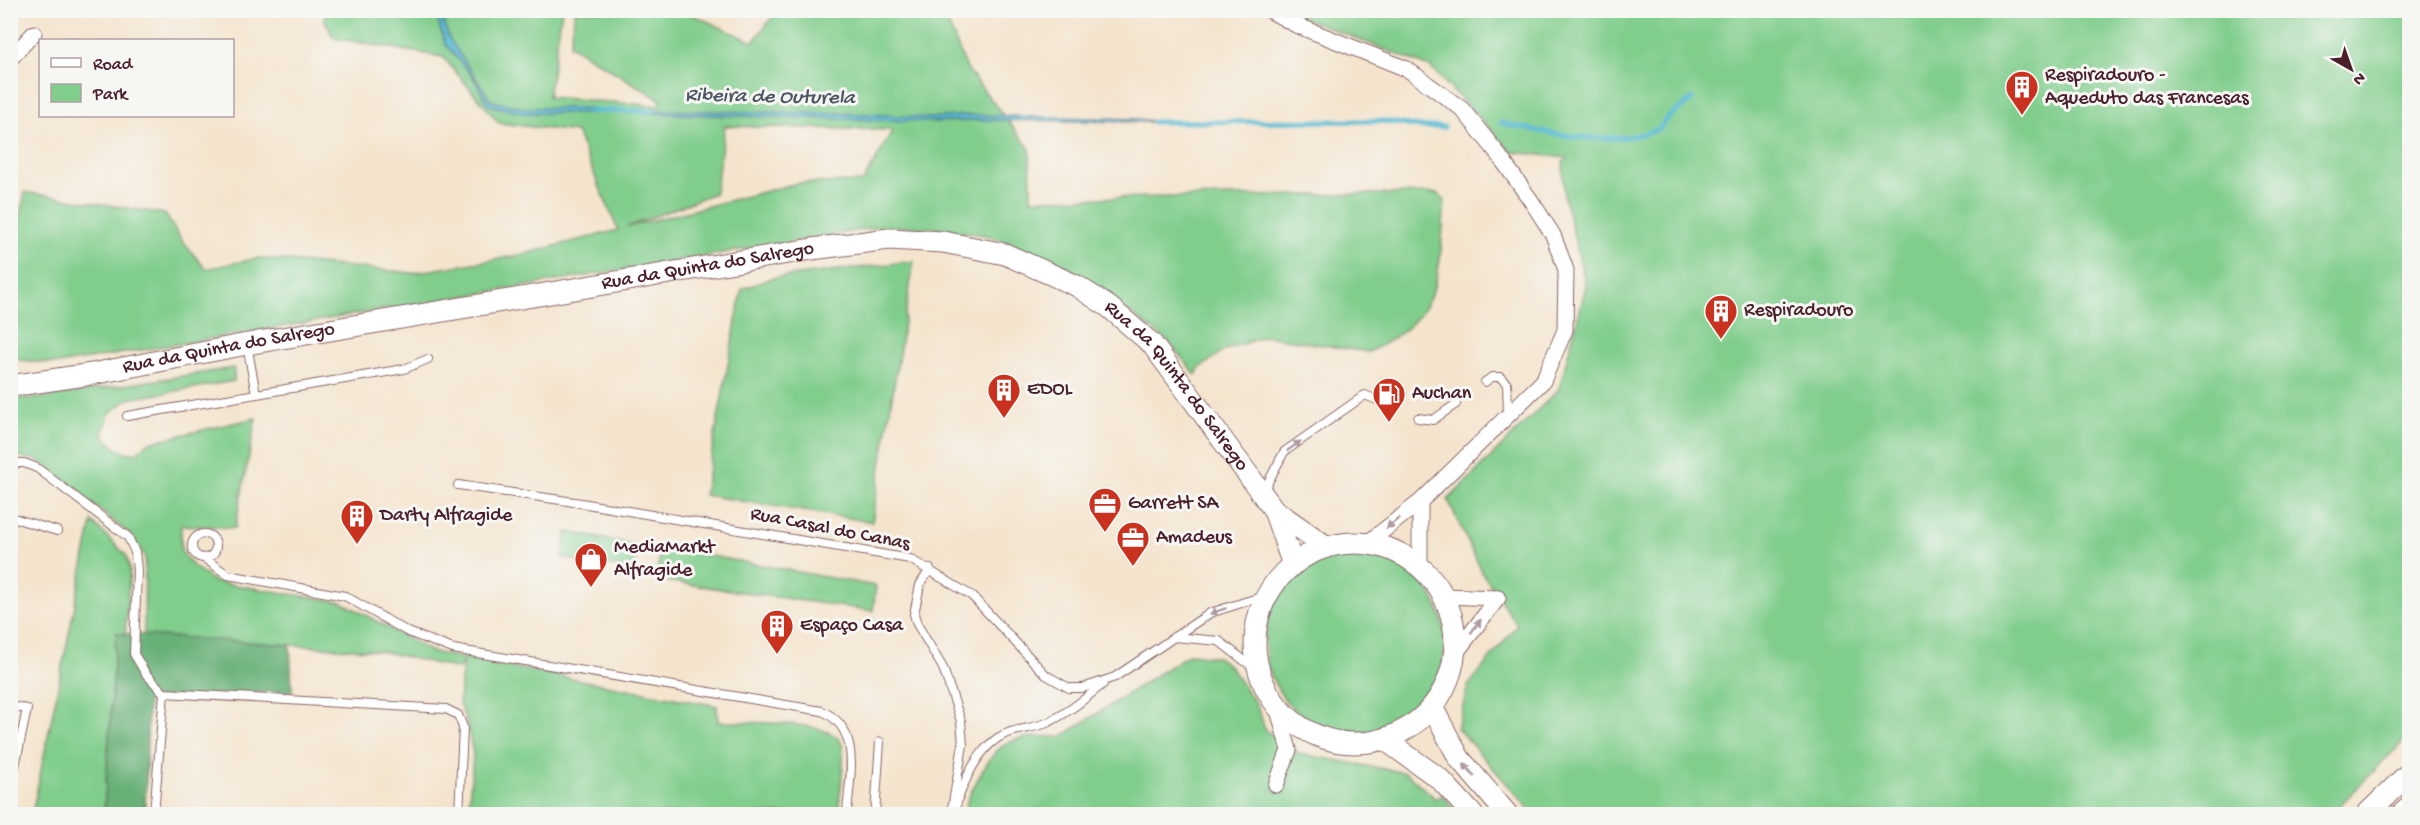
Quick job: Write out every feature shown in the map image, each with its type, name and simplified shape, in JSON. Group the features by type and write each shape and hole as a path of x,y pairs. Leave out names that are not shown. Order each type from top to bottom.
{"street":[{"path":"1269,10 1296,25 1407,69 1462,109 1495,150 1553,235 1566,270 1565,330 1543,381 1420,502 1366,543"},
{"path":"10,59 34,33"},
{"name":"Rua da Quinta do Salrego","path":"10,386 38,380 92,374 247,344 812,249 888,239 944,242 1005,254 1077,285 1109,307 1152,344 1268,502 1293,565"},
{"name":"Rua da Quinta do Salrego","path":"10,369 38,380"},
{"name":"Rua da Quinta do Salrego","path":"1268,502 1327,547"},
{"path":"1420,502 1420,566"},
{"path":"1276,785 1289,750 1277,706 1259,672 1256,633 1268,595 1293,565 1327,547 1366,543 1404,555 1420,566 1444,596 1454,624 1455,654 1444,691 1432,707 1402,732 1364,743 1325,739 1291,720 1277,706"},
{"path":"1444,596 1498,598 1455,654"},
{"path":"1432,707 1459,758 1507,814"},
{"path":"1384,739 1440,779 1472,814"},
{"path":"2367,814 2409,772"},
{"path":"2402,814 2409,807"}],"lane":[{"path":"247,344 256,394"},
{"path":"127,416 404,369 428,359"},
{"path":"1485,382 1491,377 1500,377 1507,384 1508,415"},
{"path":"1268,502 1284,453 1365,395 1389,405"},
{"path":"1418,418 1433,420 1456,404"},
{"path":"10,463 24,463 37,468 128,537 135,552 137,570 134,654 146,674 164,693 446,709 458,715 463,727 459,814"},
{"name":"Rua Casal do Canas","path":"458,485 910,560 930,569 972,596 1025,654 1057,682 1069,688 1083,688 1109,679 1210,613 1268,595"},
{"path":"10,517 57,531"},
{"path":"204,558 228,575 345,596 408,632 453,649 822,711 835,717 848,735 850,763 847,814"},
{"path":"930,569 920,585 914,614 917,624 947,676 961,721 963,745 952,814"},
{"path":"1174,637 1219,641 1259,672"},
{"path":"952,814 967,779 996,738 1047,723 1077,705 1109,679"},
{"path":"154,814 164,693"},
{"path":"10,706 27,709 10,790"},
{"path":"875,814 880,742"}],"green space":[{"path":"326,11 562,11 548,97 659,106 661,100 570,45 575,11 685,11 753,42 777,11 943,11 967,69 1030,149 1031,199 1438,193 1445,201 1438,272 1433,291 1412,324 1368,352 1265,336 1225,350 1199,369 1196,375 1168,341 1069,268 990,236 944,229 885,226 58,364 19,360 11,351 11,277 25,192 165,214 182,241 206,269 258,258 413,273 516,256 618,230 576,132 499,123 443,57 334,38 324,19","holes":["725,126 893,130 863,182 798,183 627,227 715,193"]},
{"path":"1286,11 2409,11 2409,736 2331,814 1534,814 1457,728 1468,686 1517,625 1483,574 1448,500 1559,389 1586,286 1564,196 1563,162 1568,158 1512,152 1430,67"},
{"path":"914,261 872,522 704,495 742,289 772,278"},
{"path":"234,368 234,381 128,399 109,414 103,435 117,449 136,453 150,442 256,418 235,528 181,525 181,551 193,566 215,582 342,602 432,652 717,706 718,722 786,724 822,730 835,736 843,750 838,814 468,814 473,755 467,723 459,704 463,660 459,669 380,651 144,635 145,557 132,536 37,460 11,455 11,398 41,398"},
{"path":"92,522 126,555 130,570 125,634 116,634 104,814 32,814"},
{"path":"567,532 638,545 633,570 562,558"},
{"path":"661,547 876,586 873,611 666,581 667,573 657,570"},
{"path":"1355,553 1389,560 1405,568 1419,579 1430,593 1438,609 1445,643 1438,677 1430,693 1419,707 1405,718 1389,726 1355,733 1321,726 1305,718 1291,707 1280,693 1272,677 1265,643 1272,609 1280,593 1291,579 1305,568 1321,560"},
{"path":"116,633 290,645 292,691 148,698 145,814 104,814"},
{"path":"1189,654 1218,657 1229,666 1257,705 1265,730 1301,754 1406,773 1436,799 1442,795 1458,814 964,814 969,797 986,765 1006,744 1025,738 1061,737"}],"water":[{"path":"435,11 440,11 449,38 491,101 524,108 591,108 591,113 523,113 488,105 474,78 445,44"},
{"path":"645,110 870,114 931,118 965,115 1138,119 1158,122 976,120 937,122 645,113"}],"waterway":[{"path":"1501,123 1560,135 1621,138 1659,129 1666,119 1693,99"},
{"name":"Ribeira de Outurela","path":"586,111 652,111"},
{"path":"1153,122 1384,121 1420,127 1444,127"}],"place":[{"name":"Respiradouro - Aqueduto das Francesas","path":"2022,116"},
{"name":"Respiradouro","path":"1721,340"},
{"name":"EDOL","path":"1004,419"},
{"name":"Auchan","path":"1389,423"},
{"name":"Garrett SA","path":"1105,533"},
{"name":"Darty Alfragide","path":"357,545"},
{"name":"Amadeus","path":"1133,567"},
{"name":"MediaMarkt Alfragide","path":"591,588"},
{"name":"Espaço Casa","path":"777,655"}]}
